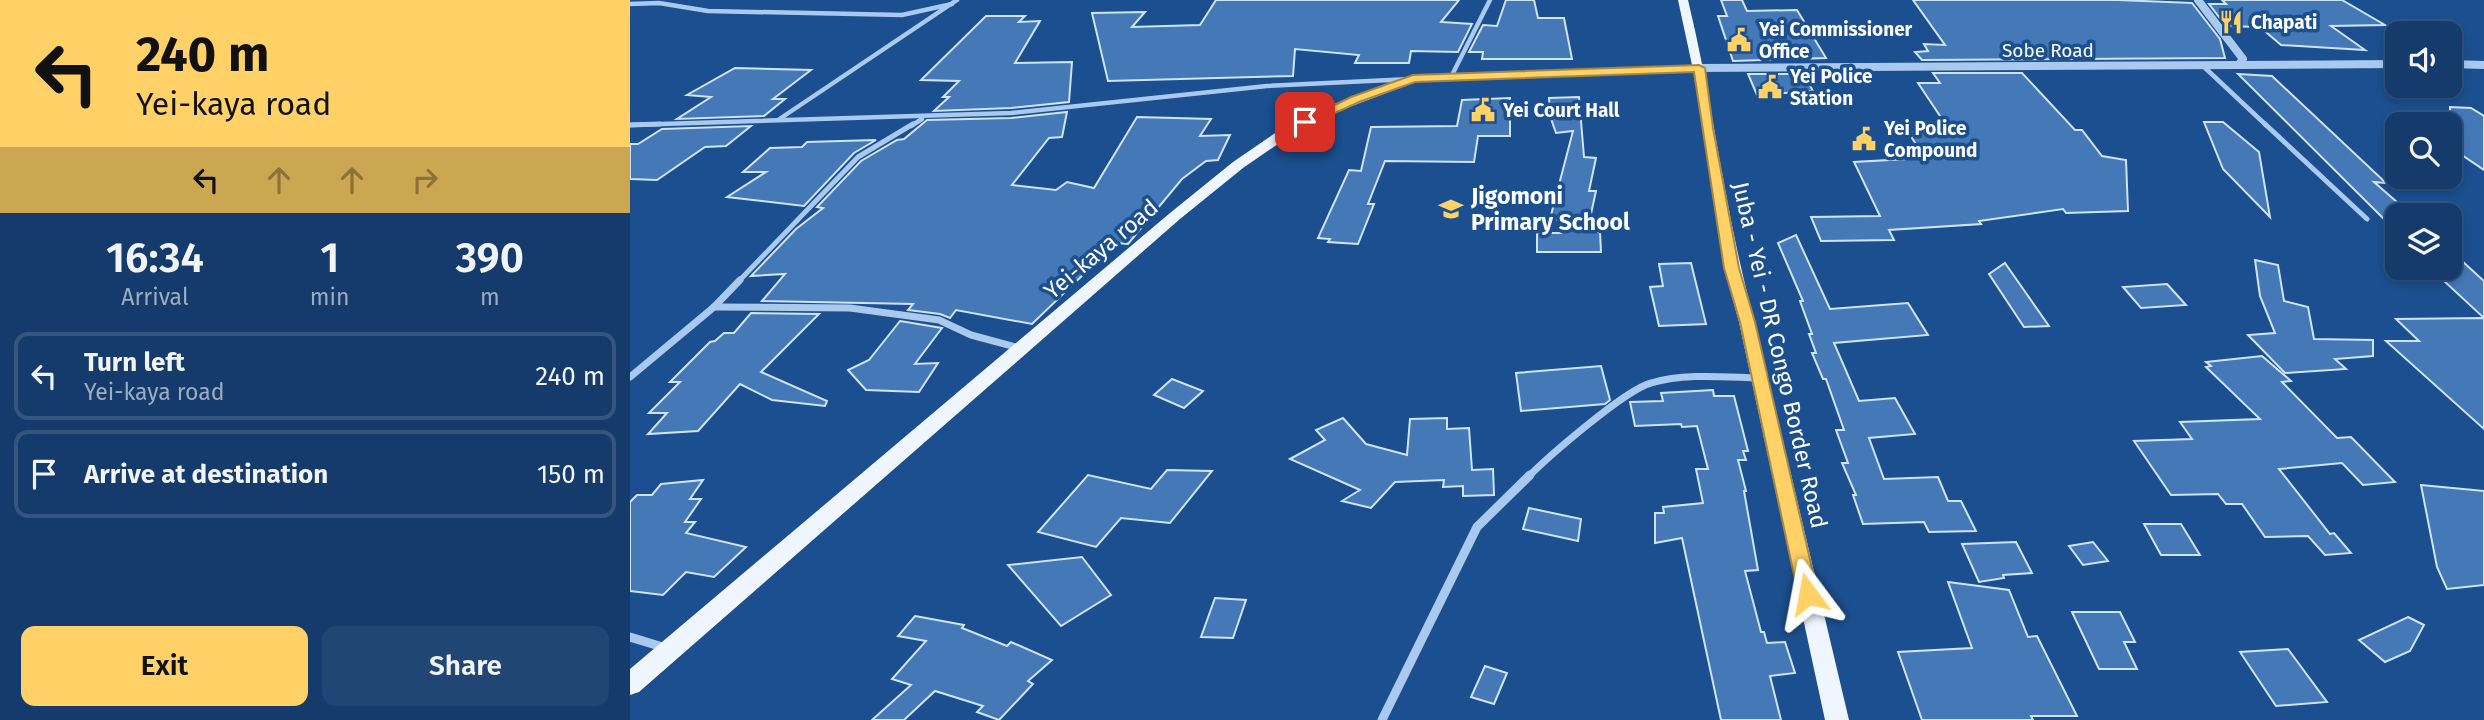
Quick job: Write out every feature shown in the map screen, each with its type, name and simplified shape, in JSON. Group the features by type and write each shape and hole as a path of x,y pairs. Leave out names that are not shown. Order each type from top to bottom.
{"main road":[{"name":"Juba - Yei - DR Congo Border Road","path":"1683,0 1699,68 1731,268 1747,322 1837,720"},
{"name":"Yei-kaya road","path":"630,684 1018,348 1238,165 1283,134 1327,111 1413,79 1699,68"}],"street":[{"path":"1451,76 1490,0"},
{"path":"2198,0 2243,59 2240,64"},
{"path":"630,4 659,4 708,11 902,15 955,2"},
{"path":"778,120 955,2"},
{"path":"2201,64 2367,219"},
{"name":"Sobe Road","path":"1699,68 2385,64"},
{"path":"2462,64 2484,65"},
{"path":"630,125 925,117 1104,105 1267,86 1413,79"},
{"path":"630,377 714,307 858,157 925,117"},
{"path":"714,307 850,308 876,311 939,320 971,335 1018,348"},
{"path":"1382,720 1477,527 1540,465 1608,409 1648,383 1702,376 1759,378"},
{"path":"630,638 670,649"}],"building":[{"path":"1216,0 1459,0 1441,22 1472,24 1458,52 1411,51 1409,63 1355,63 1359,55 1295,49 1293,76 1108,81 1092,13 1145,12 1132,27 1200,25"},
{"path":"1506,0 1534,0 1538,18 1564,18 1572,59 1482,59 1483,52 1469,52 1483,25 1497,26"},
{"path":"1721,0 1742,0 1747,11 1797,10 1826,58 1733,61 1718,16 1727,16"},
{"path":"1913,0 2118,0 2192,3 2220,39 2225,58 1922,60 1915,52 1928,51 1924,44 1945,45"},
{"path":"2222,0 2342,0 2385,25 2331,26 2365,50 2281,45 2260,27 2226,26 2209,4 2226,4"},
{"path":"986,16 1025,16 1019,22 1040,21 1015,63 1072,62 1069,102 1011,108 934,111 949,97 943,97 959,81 921,80"},
{"path":"735,68 811,70 773,99 785,99 764,116 677,119 711,97 687,95"},
{"path":"1933,73 2022,73 2075,130 2082,130 2102,156 2126,160 2128,211 2066,213 2063,209 1979,221 1981,224 1889,230 1894,240 1821,241 1811,217 1880,216 1854,162 1925,158 1908,132 1950,131 1918,83 1940,83"},
{"path":"1748,74 1804,74 1813,91 1757,95"},
{"path":"2238,74 2272,76 2385,182 2374,182 2398,203 2385,203 2385,220"},
{"path":"1579,97 1584,157 1596,158 1589,191 1596,191 1587,232 1600,232 1601,252 1537,252 1537,233 1561,233 1560,220 1550,219 1573,131 1556,133 1550,116 1549,98"},
{"path":"1510,98 1510,136 1478,136 1474,162 1385,161 1368,204 1374,204 1358,244 1328,242 1330,239 1318,238 1349,170 1361,171 1371,127 1457,126 1462,100"},
{"path":"2450,107 2471,108 2484,116 2484,170 2462,155 2462,112 2450,112"},
{"path":"1067,112 1062,137 1049,138 1012,185 1056,190 1067,182 1094,188 1137,117 1211,119 1200,136 1230,135 1218,160 1206,161 1182,179 1128,244 1116,243 1032,324 956,310 950,318 908,310 913,304 762,301 785,274 751,276 796,229 823,208 817,207 861,161 897,140 904,139 927,120 1011,118"},
{"path":"2204,122 2223,122 2259,152 2270,217 2223,169"},
{"path":"751,126 726,146 705,147 657,180 630,179 630,144 638,144 662,129"},
{"path":"876,140 854,153 804,206 727,197 766,172 743,172 770,148 802,147 807,142"},
{"path":"1796,235 1830,309 1908,303 1928,335 1834,343 1859,401 1895,398 1915,434 1869,438 1884,479 1938,477 1948,501 1961,501 1976,531 1929,532 1924,522 1863,524 1853,495 1856,495 1842,463 1848,463 1836,430 1844,430 1826,379 1823,379 1812,353 1816,353 1800,301 1803,301 1778,243"},
{"path":"2255,260 2278,265 2284,301 2308,307 2314,339 2373,340 2373,356 2335,359 2346,369 2285,373 2248,335 2275,333 2260,296"},
{"path":"2462,261 2484,281 2484,318 2443,280 2462,280"},
{"path":"1691,263 1706,324 1659,326 1650,287 1663,286 1659,264"},
{"path":"2005,263 2049,326 2024,327 1989,274"},
{"path":"2167,284 2186,305 2141,308 2123,287"},
{"path":"751,313 819,314 761,372 827,401 825,406 772,400 740,384 698,431 648,434 667,413 649,413 680,382 670,382 710,342 724,333 734,333"},
{"path":"2484,318 2484,429 2386,341 2419,341 2396,319"},
{"path":"900,321 942,328 915,364 938,363 919,392 866,390 848,370 869,360"},
{"path":"2262,356 2291,381 2282,382 2337,438 2351,437 2395,482 2363,485 2342,463 2279,469 2330,534 2334,533 2351,553 2325,555 2308,536 2265,537 2242,504 2226,504 2218,494 2171,495 2134,441 2192,439 2180,422 2260,419 2206,367 2211,366 2206,362"},
{"path":"1601,366 1610,400 1605,404 1521,411 1516,373"},
{"path":"1172,379 1203,391 1184,408 1154,395"},
{"path":"1713,390 1714,396 1734,396 1748,451 1743,451 1746,460 1738,460 1746,491 1758,570 1745,571 1761,632 1764,632 1767,643 1785,642 1795,673 1770,676 1781,720 1721,720 1682,538 1655,543 1655,513 1664,513 1663,507 1703,503 1696,469 1708,469 1697,426 1635,426 1630,402 1663,401 1661,393"},
{"path":"1343,418 1366,444 1407,455 1410,419 1447,418 1447,429 1469,428 1472,470 1493,469 1494,495 1463,496 1463,486 1443,487 1444,480 1395,482 1371,508 1342,501 1360,490 1290,459 1325,440 1316,430"},
{"path":"1167,470 1212,471 1170,523 1121,518 1096,547 1038,532 1088,475 1151,489"},
{"path":"703,480 690,499 701,499 685,522 695,522 686,533 746,547 714,577 686,572 663,595 630,591 630,502 637,495 652,495 661,484"},
{"path":"2421,485 2484,491 2484,585 2447,589 2437,567"},
{"path":"1529,508 1581,519 1578,541 1523,529"},
{"path":"2144,524 2181,524 2200,555 2161,555"},
{"path":"2016,542 2032,573 2003,575 2004,578 1979,582 1962,544"},
{"path":"2093,542 2108,561 2083,565 2069,546"},
{"path":"1082,557 1111,595 1061,626 1008,565"},
{"path":"1948,582 2009,590 2028,637 2037,636 2077,716 2031,716 2033,720 1922,720 1898,652 1972,648"},
{"path":"1215,598 1246,600 1233,638 1201,637"},
{"path":"2072,612 2120,612 2135,642 2124,642 2137,669 2099,669"},
{"path":"915,616 964,625 962,628 1007,646 1011,642 1052,660 1028,681 1033,684 999,720 977,712 983,706 935,691 904,720 872,720 911,685 892,679 926,641 898,636"},
{"path":"2408,617 2424,625 2410,651 2385,662 2359,640"},
{"path":"2288,649 2327,702 2276,706 2240,652"},
{"path":"1485,666 1507,673 1494,704 1471,697"}],"place":[{"name":"Chapati","path":"2231,22"},
{"name":"Yei Commissioner Office","path":"1739,40"},
{"name":"Yei Police Station","path":"1770,87"},
{"name":"Yei Court Hall","path":"1483,110"},
{"name":"Yei Police Compound","path":"1864,139"},
{"name":"Jigomoni Primary School","path":"1451,209"}],"route":[{"path":"1305,122 1413,79 1699,68 1731,268 1747,322 1808,594"}]}
